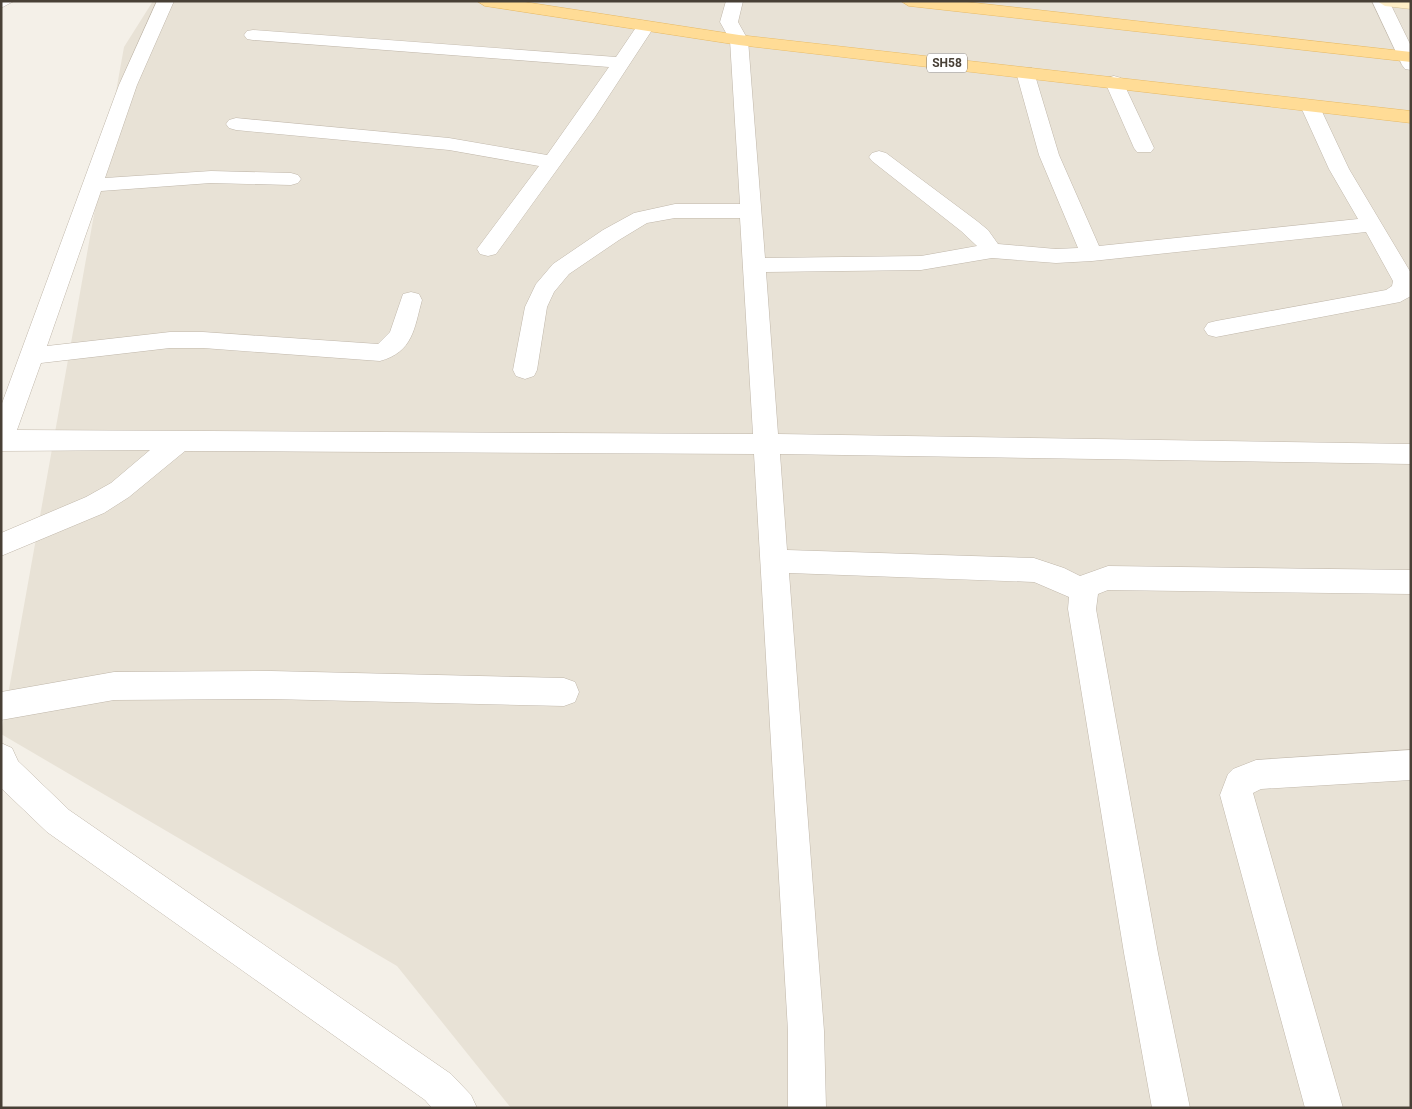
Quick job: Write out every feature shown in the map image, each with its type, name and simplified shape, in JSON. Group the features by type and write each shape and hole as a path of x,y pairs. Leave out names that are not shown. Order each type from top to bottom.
{"main road":[{"name":"SH58","path":"485,1 739,40 1411,117"},
{"path":"909,1 1410,60"}],"street":[{"path":"166,1 128,85 1,441 767,444 1411,454"},
{"path":"735,1 729,22 739,40 806,1032 807,1108"},
{"path":"1380,1 1410,60"},
{"path":"1386,1 1411,4"},
{"path":"488,249 552,162 645,27"},
{"path":"253,35 622,63"},
{"path":"1025,72 1049,155 1092,254"},
{"path":"1114,82 1144,148"},
{"path":"1216,328 1392,297 1404,290 1402,262 1372,224 1339,169 1310,105"},
{"path":"236,124 440,143 552,162"},
{"path":"879,157 980,235 992,251"},
{"path":"92,185 211,177 290,180"},
{"path":"525,370 536,307 544,289 561,269 611,235 641,218 675,211 751,211"},
{"path":"754,265 921,264 992,251 1056,256 1092,254 1372,224"},
{"path":"31,356 170,340 195,340 380,353 389,351 396,345 411,300"},
{"path":"1,545 95,504 120,490 179,442"},
{"path":"774,560 1034,570 1054,576 1083,591"},
{"path":"1171,1108 1141,953 1082,609 1083,591 1091,582 1108,578 1411,582"},
{"path":"1,706 76,690 114,686 271,685 564,692"},
{"path":"1,758 7,772 58,821 438,1087 458,1108"},
{"path":"1324,1108 1310,1067 1238,804 1237,788 1240,781 1247,776 1261,774 1411,765"}],"lane":[{"path":"1,4 8,1"}],"shaded area":[{"path":"153,1 1411,1 1411,1108 511,1108 397,966 1,734 124,47"}]}
